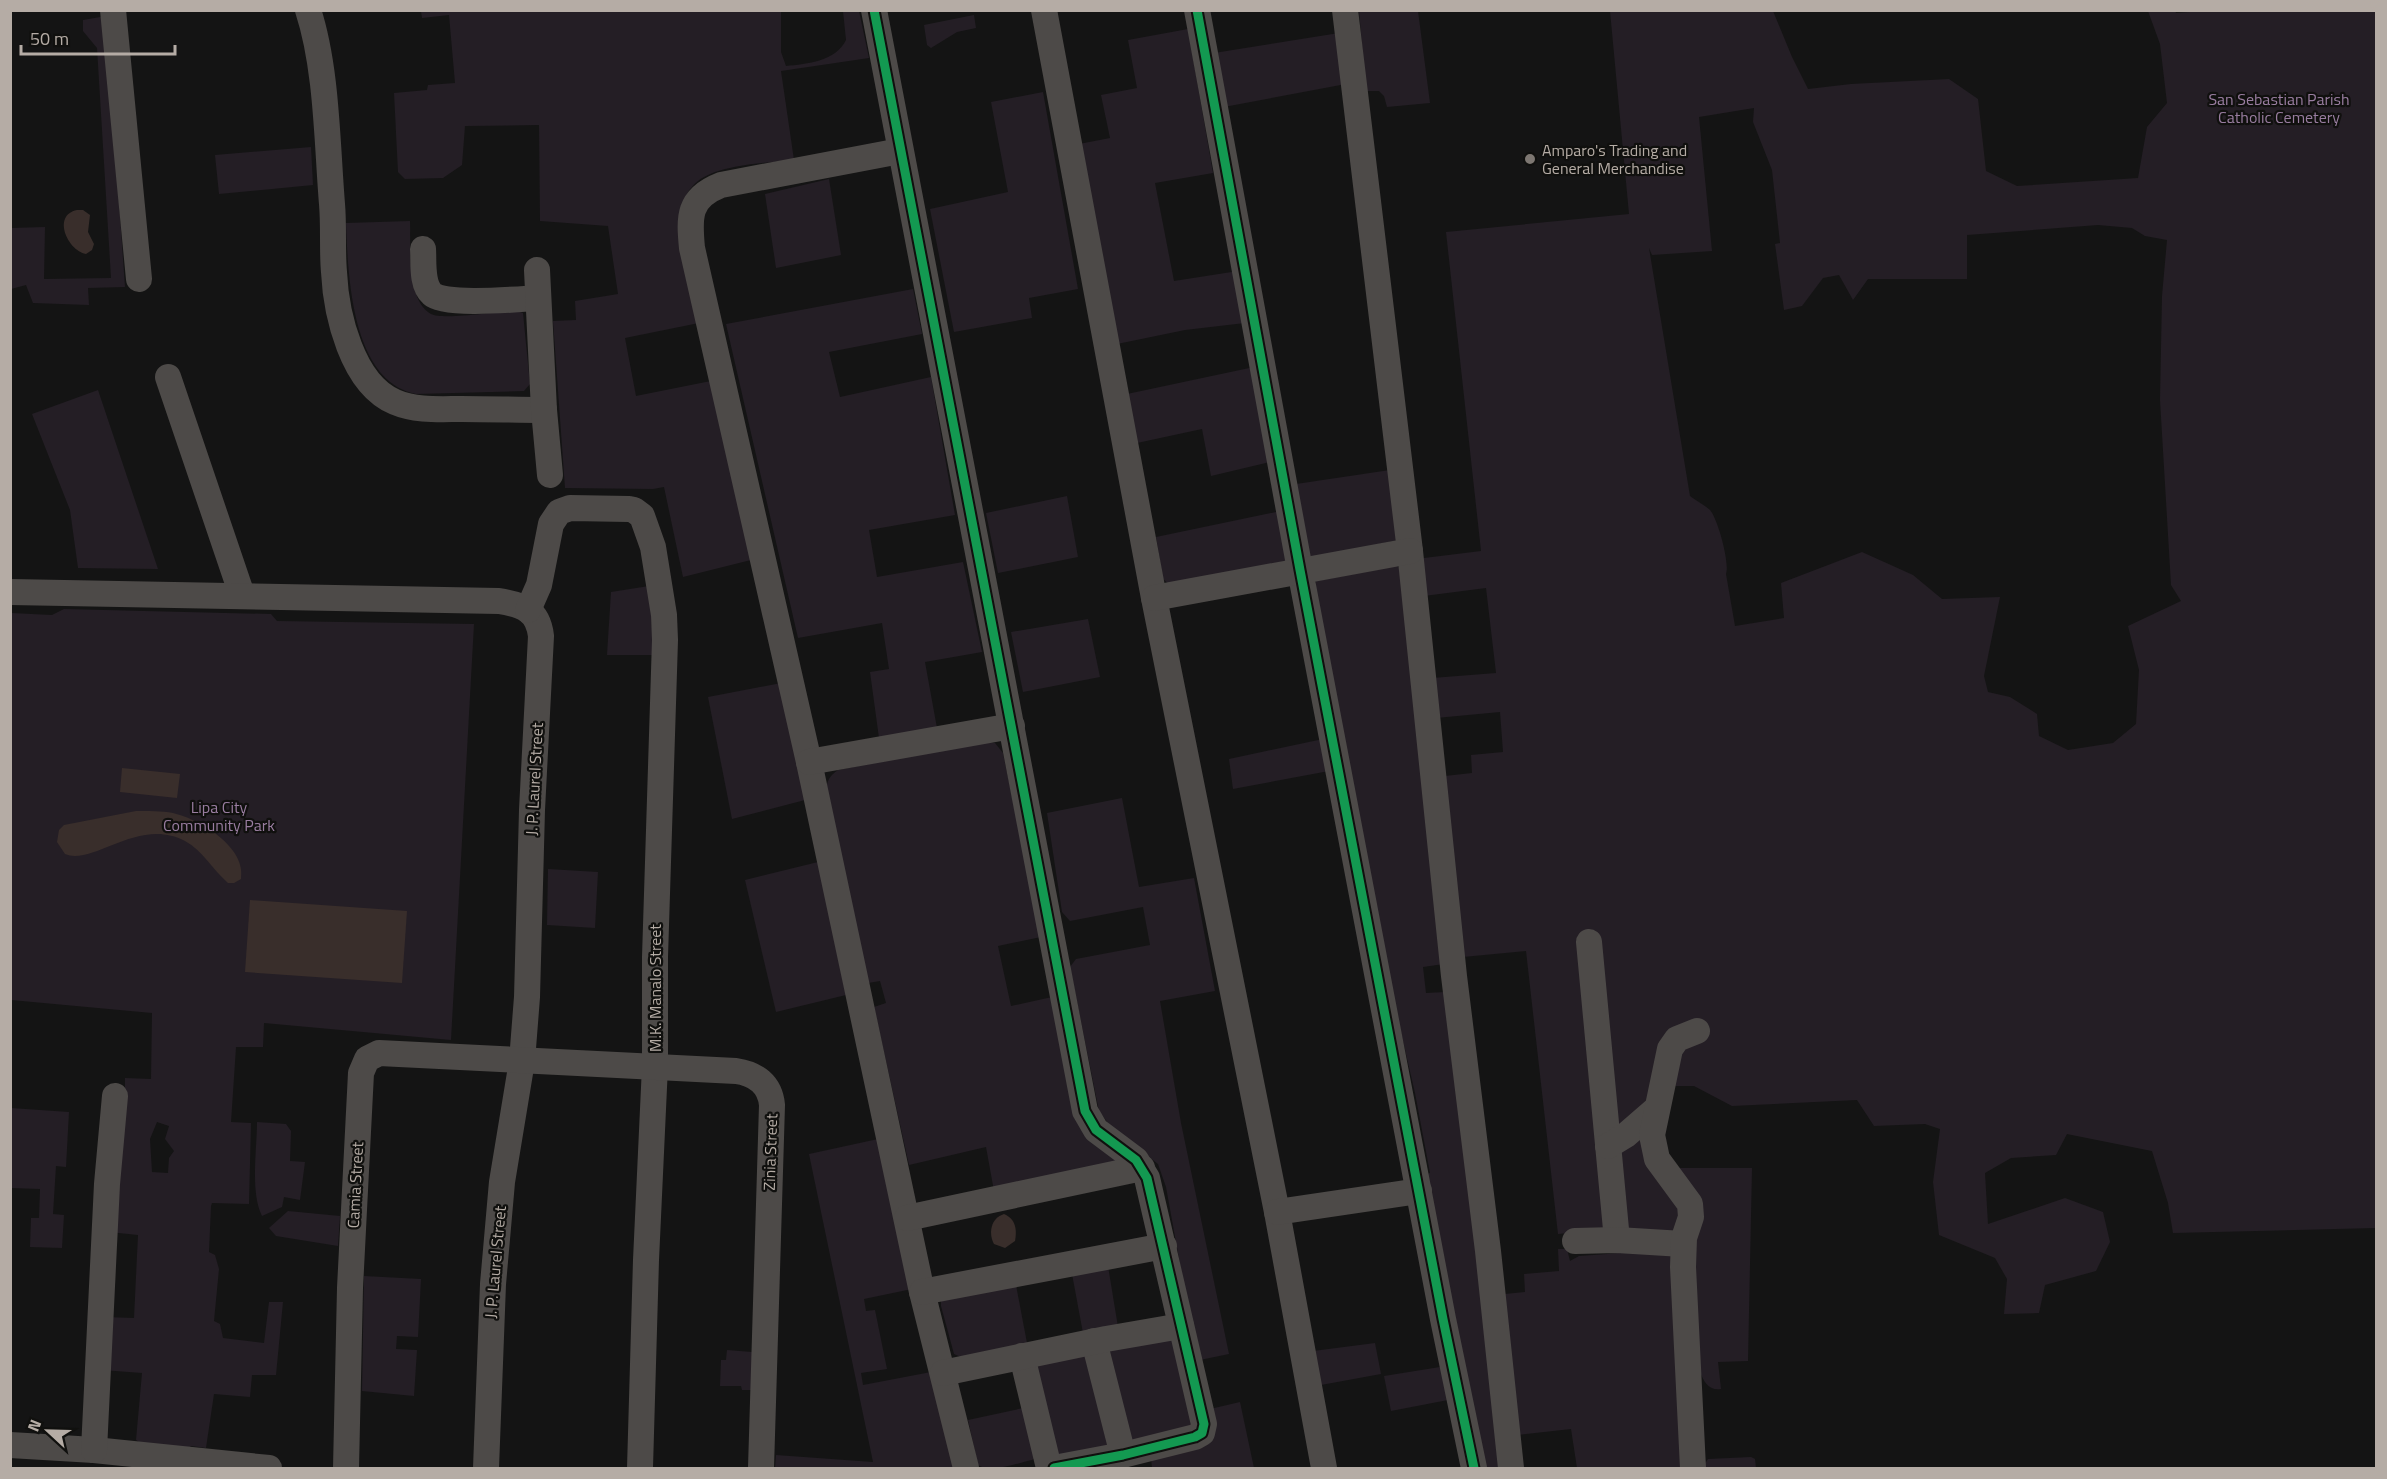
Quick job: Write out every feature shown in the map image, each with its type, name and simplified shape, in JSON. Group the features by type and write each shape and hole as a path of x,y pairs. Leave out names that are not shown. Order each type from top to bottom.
{"street":[{"path":"113,10 139,279"},
{"path":"308,10 321,73 338,306 354,357 364,375 380,392 394,402 414,408 544,410"},
{"path":"874,10 1085,1111 1096,1130 1136,1160 1151,1187 1204,1424 1202,1432 1195,1437 1123,1455 1054,1468"},
{"path":"1044,10 1154,598 1277,1212 1324,1468"},
{"path":"1197,10 1300,570 1474,1468"},
{"path":"1346,10 1410,551 1454,976 1488,1251 1511,1468"},
{"path":"900,151 721,185 707,191 697,200 691,213 692,248 809,762 922,1292 966,1468"},
{"path":"423,249 425,282 432,294 441,299 460,301 538,298"},
{"path":"537,270 544,410 550,475"},
{"path":"168,377 242,595"},
{"name":"M.K. Manalo Street","path":"528,610 542,573 551,524 559,512 570,508 629,509 639,512 645,521 653,547 664,615 665,640 655,957 655,1066 640,1468"},
{"path":"1154,598 1410,551"},
{"path":"10,592 499,601 528,610"},
{"name":"J. P. Laurel Street","path":"486,1468 489,1343 494,1273 502,1182 522,1061 527,997 532,810 541,636 538,620 528,610"},
{"path":"809,762 1012,726"},
{"path":"1589,942 1617,1240"},
{"path":"1693,1468 1685,1347 1683,1244 1691,1217 1690,1204 1661,1165 1654,1152 1652,1135 1670,1049 1677,1039 1696,1031"},
{"name":"Camia Street","path":"346,1468 352,1241 363,1066 367,1059 379,1053 522,1061"},
{"name":"Zinia Street","path":"522,1061 655,1066 747,1073 762,1082 771,1097 761,1468"},
{"path":"94,1450 106,1196 115,1096"},
{"path":"1608,1146 1626,1135 1656,1109"},
{"path":"907,1218 1142,1168"},
{"path":"1277,1212 1419,1191"},
{"path":"1575,1241 1617,1240 1683,1244"},
{"path":"922,1292 1164,1246"},
{"path":"943,1373 1094,1341 1181,1326"},
{"path":"1094,1341 1123,1455"},
{"path":"1023,1356 1049,1468"},
{"path":"10,1445 94,1450 269,1468"}],"green space":[{"name":"San Sebastian Parish Catholic Cemetery","path":"2217,10 2376,11 2376,1228 2173,1233 2168,1203 2152,1151 2067,1134 2056,1155 2011,1158 1985,1173 1988,1224 2065,1198 2103,1212 2110,1242 2096,1271 2045,1285 2039,1313 2004,1314 2007,1279 1995,1258 1939,1235 1933,1182 1940,1129 1925,1124 1874,1126 1857,1100 1732,1106 1694,1086 1672,1086 1671,1066 1674,1051 1682,1044 1702,1034 1701,1028 1677,1033 1667,1044 1654,1102 1621,1132 1615,1131 1614,1086 1596,1090 1608,1229 1558,1234 1526,951 1463,957 1445,776 1472,773 1471,755 1503,752 1500,712 1436,718 1432,678 1496,673 1486,588 1424,596 1419,563 1424,558 1481,551 1446,232 1629,214 1610,11 1773,11 1808,89 1851,84 1949,79 1978,99 1986,171 2017,186 2138,178 2147,127 2167,103 2160,44 2148,11 2175,11 2176,13","holes":["1754,108 1753,122 1772,170 1780,243 1775,244 1784,310 1802,306 1823,278 1839,275 1853,300 1868,279 1967,279 1967,235 2098,225 2132,228 2145,236 2167,240 2162,296 2160,400 2171,585 2181,601 2128,626 2139,670 2136,724 2113,743 2068,750 2039,736 2037,714 2010,697 1988,692 1984,676 2000,597 1942,599 1913,575 1862,552 1781,583 1784,618 1735,626 1720,532 1710,510 1690,496 1649,248 1652,255 1712,251 1699,117"]},
{"path":"421,11 781,11 781,52 786,66 820,60 835,53 846,40 843,11 859,11 869,58 781,71 794,160 744,165 718,171 698,181 686,196 681,208 699,323 625,338 636,396 711,381 755,559 683,577 664,487 653,489 565,488 553,321 576,320 575,301 618,294 608,226 540,221 539,125 465,126 462,165 443,178 405,179 398,172 394,93 427,90 428,85 455,83 449,15 422,18"},
{"path":"1359,11 1418,11 1430,103 1387,107 1384,96 1379,91 1366,91"},
{"path":"974,15 976,28 957,32 931,48 927,45 924,25"},
{"path":"106,16 125,287 88,288 89,305 33,303 26,285 11,289 11,228 45,227 44,279 111,278 97,48 83,31 83,20"},
{"path":"1188,29 1213,173 1155,183 1174,281 1238,271 1245,323 1185,330 1117,344 1079,144 1110,138 1101,95 1137,88 1128,40"},
{"path":"1339,33 1346,84 1224,107 1214,53"},
{"path":"1043,92 1078,289 1029,298 1032,318 954,332 930,209 1008,192 991,102"},
{"path":"311,147 313,185 219,194 215,155"},
{"path":"829,179 841,255 776,268 765,194"},
{"path":"410,221 410,258 414,285 417,297 431,314 458,316 514,310 523,313 530,384 524,391 416,394 394,385 378,369 366,348 357,323 349,270 346,223"},
{"path":"913,289 922,334 829,352 840,397 931,377 955,515 869,530 877,577 963,562 982,652 925,662 937,728 879,738 870,672 889,669 882,623 798,638 726,324"},
{"path":"1254,367 1270,462 1211,476 1202,429 1137,443 1127,394"},
{"path":"98,390 158,569 78,568 70,510 32,414"},
{"path":"1390,470 1398,540 1312,558 1309,555 1296,484"},
{"path":"1067,496 1078,557 998,573 986,513"},
{"path":"1281,511 1287,557 1285,561 1170,585 1163,579 1156,537"},
{"path":"1397,566 1401,569 1444,964 1423,967 1426,993 1445,992 1502,1468 1481,1468 1424,1175 1430,1173 1415,1093 1394,1002 1315,587 1316,581"},
{"path":"649,586 654,655 607,655 611,592"},
{"name":"Lipa City Community Park","path":"64,609 271,614 277,621 474,624 451,1040 264,1023 263,1047 236,1047 231,1122 251,1123 249,1204 212,1203 211,1206 209,1252 215,1255 219,1269 214,1321 220,1324 223,1338 264,1343 269,1302 283,1302 276,1375 252,1375 250,1397 214,1394 206,1448 191,1446 186,1450 142,1444 136,1440 142,1373 102,1370 104,1317 134,1318 138,1235 109,1232 125,1126 125,1078 151,1079 152,1013 11,1000 11,613 52,615","holes":["157,1122 169,1126 165,1139 174,1151 169,1158 168,1173 152,1172 150,1139"]},
{"path":"1088,619 1100,677 1023,692 1011,632"},
{"path":"781,683 805,800 732,819 708,697"},
{"path":"1323,739 1329,771 1233,789 1229,759"},
{"path":"983,742 995,743 1003,753 1041,937 998,946 1011,1006 1052,997 1074,1117 1086,1136 1116,1159 1117,1165 994,1191 986,1147 909,1165 874,1007 886,1003 880,981 868,983 826,791 829,779 838,770"},
{"path":"1122,798 1139,887 1194,878 1215,991 1160,1001 1181,1123 1229,1354 1200,1360 1195,1347 1166,1187 1158,1164 1111,1127 1099,1111 1070,967 1076,959 1150,945 1143,907 1070,921 1062,912 1047,813"},
{"path":"818,862 846,995 776,1012 745,880"},
{"path":"548,869 598,872 595,928 547,925"},
{"path":"11,1108 69,1112 66,1167 56,1166 53,1214 64,1215 62,1248 30,1247 31,1218 39,1218 40,1189 11,1188"},
{"path":"257,1122 286,1124 291,1131 290,1161 305,1162 300,1200 284,1197 282,1207 262,1216 258,1206 255,1183"},
{"path":"1638,1131 1678,1195 1680,1230 1634,1235 1621,1222 1621,1144"},
{"path":"878,1139 912,1289 864,1299 866,1311 875,1310 887,1369 861,1373 863,1385 931,1372 956,1468 775,1468 776,1455 873,1462 809,1154"},
{"path":"1668,1168 1752,1168 1748,1361 1718,1362 1721,1389 1710,1387 1700,1372 1691,1243"},
{"path":"288,1211 340,1216 338,1246 276,1236 269,1228"},
{"path":"1558,1249 1567,1249 1570,1261 1579,1256 1649,1251 1671,1256 1681,1468 1577,1468 1571,1429 1518,1435 1505,1294 1525,1292 1524,1274 1559,1271"},
{"path":"1108,1266 1118,1327 1083,1333 1072,1274"},
{"path":"364,1276 421,1279 418,1337 397,1336 396,1349 417,1350 414,1396 362,1391"},
{"path":"1016,1285 1027,1343 961,1357 954,1354 941,1300"},
{"path":"1174,1338 1192,1424 1187,1428 1132,1444 1104,1351"},
{"path":"1375,1343 1381,1374 1321,1385 1313,1351"},
{"path":"727,1350 752,1352 753,1390 742,1390 741,1386 720,1386 721,1360 726,1360"},
{"path":"1085,1351 1110,1446 1057,1459 1032,1364"},
{"path":"1440,1367 1448,1400 1391,1411 1384,1376"},
{"path":"1240,1402 1254,1468 1152,1468 1151,1458 1210,1409"},
{"path":"1028,1407 1036,1457 1032,1460 997,1468 978,1465 968,1420"},
{"path":"1751,1457 1755,1459 1756,1468 1702,1468 1708,1459"}],"shaded area":[{"path":"83,210 90,215 88,232 94,244 92,250 86,254 73,246 65,232 65,218 69,213"},
{"path":"122,768 180,774 177,798 120,792"},
{"path":"136,811 173,813 208,828 219,836 237,856 241,867 241,879 228,883 191,845 168,835 151,834 134,837 89,854 76,856 65,854 57,842 59,830 64,825"},
{"path":"250,900 407,911 402,983 245,972"},
{"path":"1004,1214 1015,1225 1016,1233 1015,1241 1005,1248 994,1244 991,1235 994,1222"}],"cycle path":[{"path":"874,10 1085,1111 1096,1130 1136,1160 1147,1178 1204,1424 1202,1433 1195,1437 1123,1455 1054,1468"},
{"path":"1197,10 1300,570 1443,1319 1474,1468"}],"place":[{"name":"Amparo's Trading and General Merchandise","path":"1530,159"}]}
